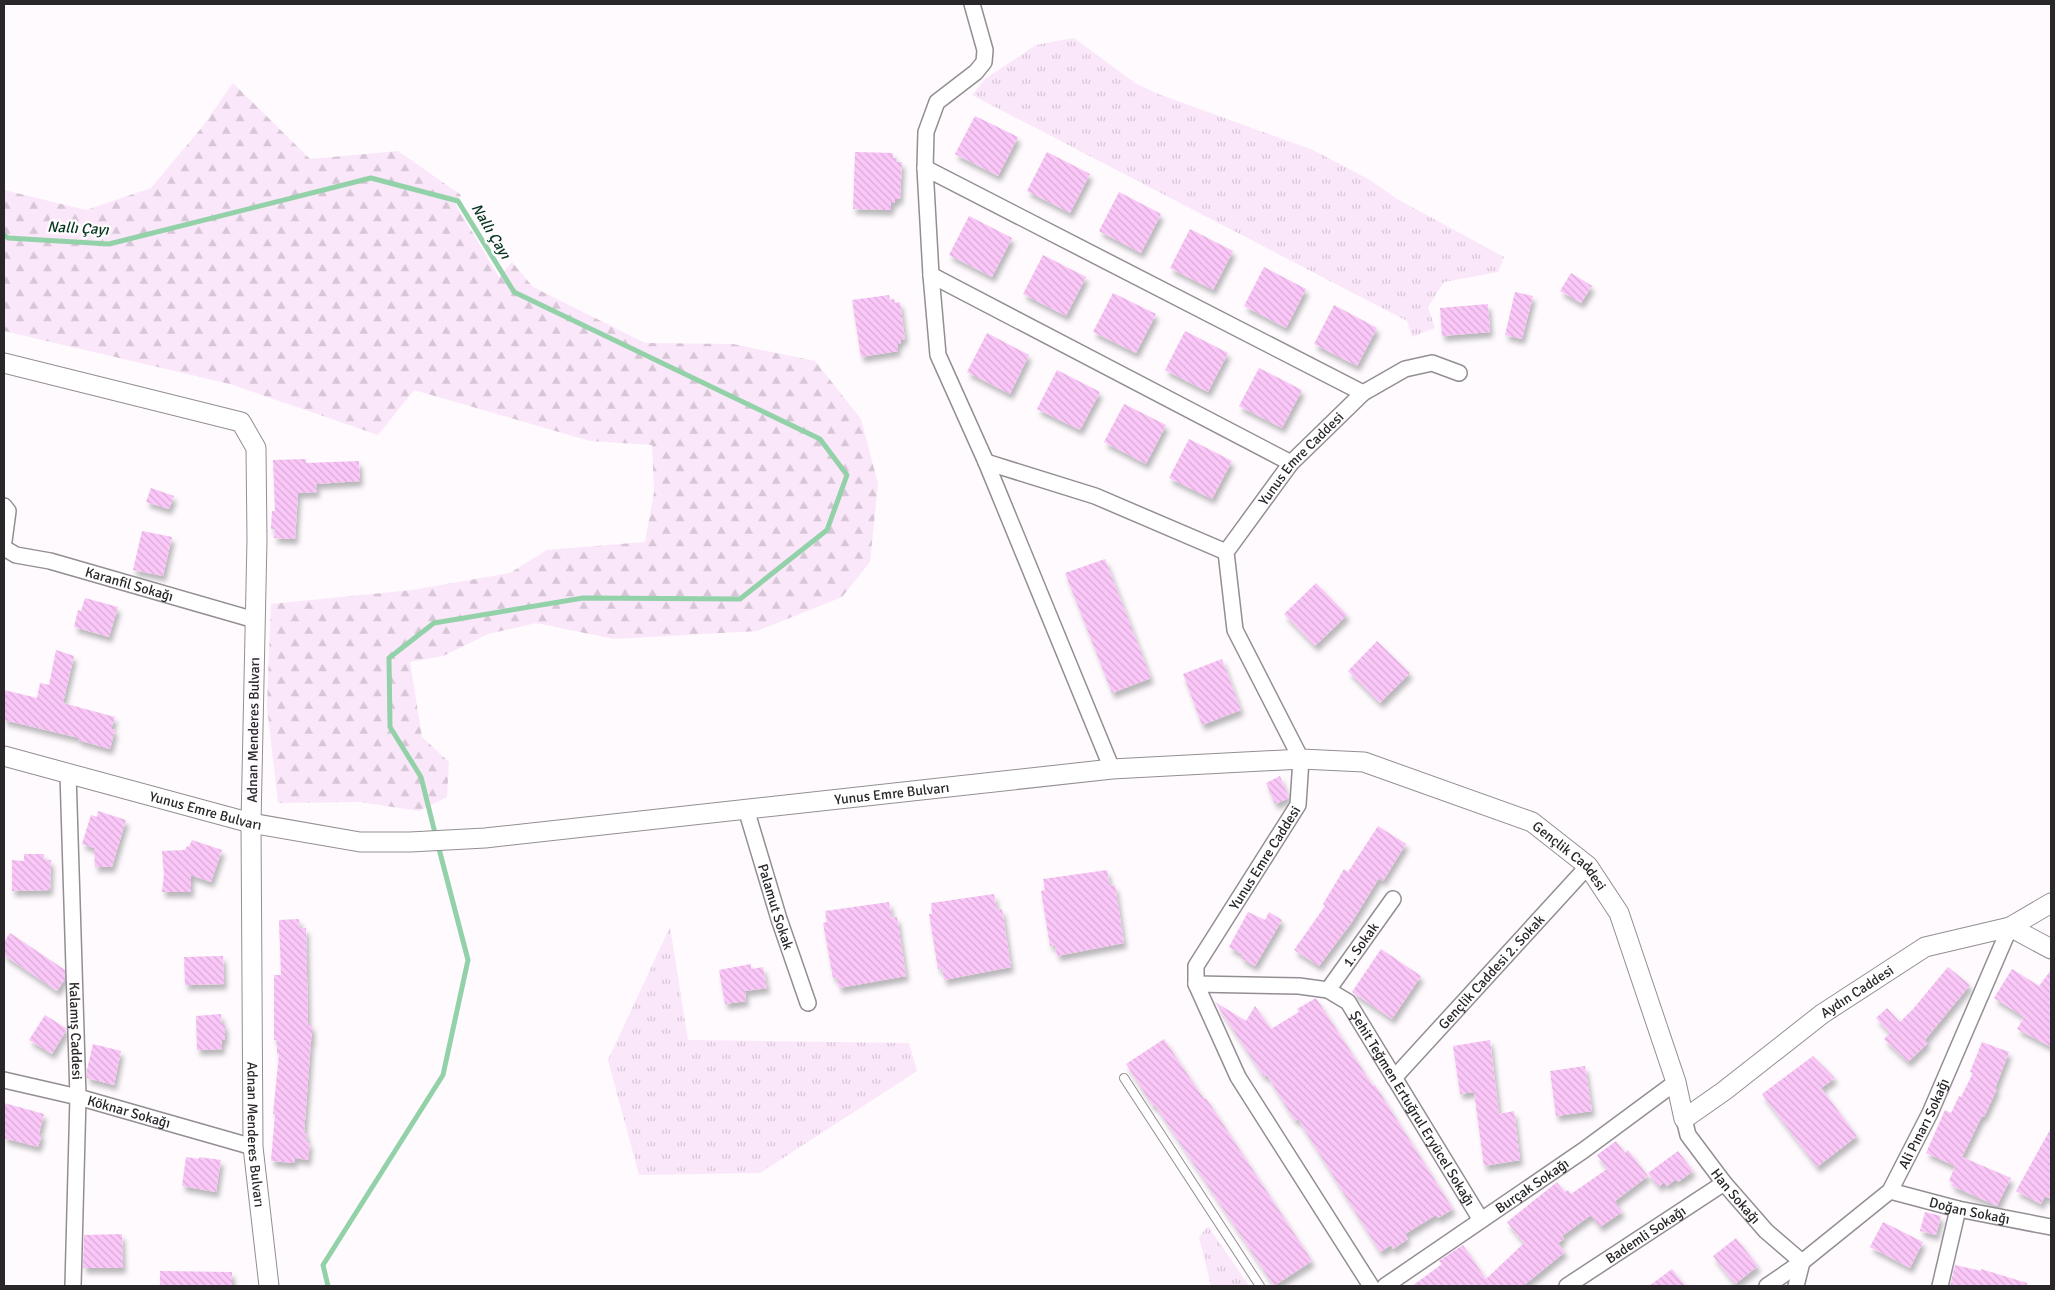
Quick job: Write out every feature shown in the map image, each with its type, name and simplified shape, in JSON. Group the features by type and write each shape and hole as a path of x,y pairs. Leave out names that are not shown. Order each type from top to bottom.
{"street":[{"path":"972,4 975,9 985,50 984,62 976,72 937,102 926,132 925,168 930,275 938,355 986,462 1112,769"},
{"path":"925,168 1364,393"},
{"path":"930,275 1291,463"},
{"name":"Adnan Menderes Bulvarı","path":"4,363 241,422 256,448 251,823 253,1147 268,1286"},
{"name":"Yunus Emre Caddesi","path":"1226,552 1291,463 1364,393 1405,369 1432,363 1459,373"},
{"path":"986,462 1095,496 1226,552 1235,630 1301,759"},
{"path":"4,506 8,510 4,541"},
{"name":"Karanfil Sokağı","path":"4,548 16,555 50,561 255,620"},
{"name":"Yunus Emre Bulvarı","path":"4,756 251,823 360,842 410,842 485,838 1112,769 1301,759"},
{"name":"Yunus Emre Caddesi","path":"1196,984 1196,966 1298,805 1301,759"},
{"name":"Gençlik Caddesi","path":"1301,759 1364,762 1532,822 1588,866 1619,913 1676,1082 1684,1119"},
{"name":"Kalamış Caddesi","path":"68,773 78,1098 73,1286"},
{"name":"Palamut Sokak","path":"746,809 779,919 808,1003"},
{"name":"Gençlik Caddesi 2. Sokak","path":"1394,1078 1588,866"},
{"name":"1. Sokak","path":"1328,990 1394,899"},
{"name":"Aydın Caddesi","path":"1684,1119 1724,1091 1822,1014 1924,947 2010,927 2051,903"},
{"path":"2010,927 2051,950"},
{"name":"Ali Pınarı Sokağı","path":"1767,1286 1802,1262 1890,1191 1930,1113 2010,927"},
{"path":"1196,984 1238,1077 1371,1286"},
{"name":"Şehit Teğmen Ertuğrul Eryücel Sokağı","path":"1196,984 1299,986 1328,990 1348,1002 1481,1220"},
{"name":"Köknar Sokağı","path":"4,1080 78,1098 253,1147"},
{"name":"Burçak Sokağı","path":"1385,1286 1584,1150 1676,1082"},
{"name":"Han Sokağı","path":"1684,1119 1688,1135 1724,1183 1766,1231 1802,1262"},
{"name":"Bademli Sokağı","path":"1567,1286 1724,1183"},
{"name":"Doğan Sokağı","path":"1890,1191 1958,1209 2051,1226"},
{"path":"1940,1286 1958,1209"},
{"path":"1796,1286 1802,1262"}],"lane":[{"path":"1124,1078 1260,1286"}],"green space":[{"path":"1074,38 1135,83 1158,94 1313,150 1370,180 1397,199 1504,257 1498,272 1444,282 1428,307 1435,328 1412,337 1407,321 972,95 985,79 1036,45"},
{"path":"233,83 310,159 398,151 461,195 456,205 499,277 512,262 533,287 645,343 733,344 815,361 861,419 878,484 870,562 842,597 757,631 614,639 536,623 488,634 443,656 410,662 422,737 449,762 447,797 419,811 360,802 278,803 267,706 271,604 412,590 510,573 547,550 645,542 654,492 652,445 590,441 414,390 378,435 230,384 4,331 4,190 86,210 151,188 203,126"},
{"path":"670,927 688,1040 909,1043 917,1071 760,1173 639,1175 608,1060"},
{"path":"1208,1226 1249,1286 1211,1286 1199,1237"}],"building":[{"path":"975,116 1018,137 998,176 955,154"},
{"path":"855,152 893,153 893,158 897,158 896,162 902,162 900,199 895,199 895,203 891,203 891,210 853,209"},
{"path":"1047,152 1090,174 1070,213 1027,191"},
{"path":"1119,192 1161,214 1141,253 1099,231"},
{"path":"969,216 1012,238 992,277 949,255"},
{"path":"1190,229 1233,251 1213,290 1170,268"},
{"path":"1043,255 1086,277 1066,316 1023,294"},
{"path":"1264,267 1306,289 1286,328 1244,306"},
{"path":"1571,273 1592,286 1581,303 1560,291"},
{"path":"1515,292 1533,296 1522,339 1505,335"},
{"path":"1113,293 1156,314 1136,353 1093,332"},
{"path":"889,295 890,300 894,299 895,303 900,302 905,339 900,340 901,344 897,344 898,351 861,357 852,300"},
{"path":"1488,304 1490,332 1442,336 1440,308"},
{"path":"1334,305 1377,328 1357,366 1314,344"},
{"path":"1185,331 1228,353 1208,392 1165,370"},
{"path":"987,333 1029,355 1010,394 967,372"},
{"path":"1259,368 1302,390 1282,428 1239,406"},
{"path":"1057,370 1100,392 1080,430 1037,409"},
{"path":"1124,404 1166,425 1146,464 1104,442"},
{"path":"1189,439 1232,461 1212,499 1169,478"},
{"path":"306,459 306,463 359,461 360,481 316,484 317,492 298,493 295,539 274,538 275,529 271,529 272,511 275,511 273,460"},
{"path":"151,488 174,496 169,509 146,502"},
{"path":"142,531 172,537 163,576 133,570"},
{"path":"1105,559 1151,678 1112,693 1065,573"},
{"path":"1316,583 1347,615 1315,646 1284,614"},
{"path":"85,598 118,607 109,637 74,627 78,610 81,611"},
{"path":"1377,641 1410,673 1380,703 1348,671"},
{"path":"56,650 74,656 63,703 115,717 111,729 115,730 110,749 78,740 79,738 4,720 4,690 37,698 40,683 49,685"},
{"path":"1222,659 1241,710 1202,725 1183,674"},
{"path":"1280,776 1289,798 1275,804 1266,783"},
{"path":"98,811 126,820 112,867 95,867 94,848 82,844 91,815 97,817"},
{"path":"1378,826 1406,844 1383,881 1379,878 1352,922 1319,966 1294,950 1325,906 1323,904 1344,869 1348,872"},
{"path":"192,840 222,850 211,882 191,875 191,892 162,892 164,874 162,851 185,850 187,846 189,847"},
{"path":"24,854 44,854 44,860 51,860 50,890 12,891 12,860 24,861"},
{"path":"1107,870 1110,886 1115,885 1124,943 1057,956 1055,945 1050,946 1041,891 1045,890 1043,879"},
{"path":"994,894 997,910 1002,909 1011,967 944,980 942,968 938,969 929,914 932,914 931,903"},
{"path":"889,902 892,918 897,917 906,976 839,988 837,977 833,978 823,923 827,922 825,911"},
{"path":"1248,912 1265,920 1269,912 1282,920 1255,966 1241,958 1243,955 1229,947"},
{"path":"299,919 300,928 306,928 308,1025 312,1025 304,1133 307,1133 306,1142 310,1142 308,1160 295,1158 294,1163 271,1161 275,1114 273,1114 279,1054 277,1054 277,1040 274,1040 274,975 281,975 279,920"},
{"path":"10,933 65,970 65,979 57,991 4,955 4,942"},
{"path":"1381,949 1421,976 1392,1019 1352,992"},
{"path":"223,956 224,984 185,985 184,957"},
{"path":"751,964 751,969 763,967 767,988 745,991 746,1001 725,1004 719,970"},
{"path":"1948,967 1970,985 1925,1040 1928,1043 1908,1062 1884,1039 1890,1033 1876,1018 1887,1008 1900,1022"},
{"path":"2012,969 2039,986 2051,970 2051,1047 2017,1029 2024,1017 1994,998"},
{"path":"1316,998 1373,1086 1375,1085 1453,1209 1438,1218 1436,1215 1405,1234 1408,1239 1393,1249 1391,1245 1380,1252 1298,1119 1295,1121 1267,1075 1264,1077 1215,1002 1246,1021 1255,1006 1271,1029 1299,1012 1297,1009"},
{"path":"221,1014 222,1024 225,1024 225,1040 222,1040 222,1049 197,1050 196,1016"},
{"path":"45,1015 67,1029 52,1054 29,1040"},
{"path":"1164,1039 1204,1099 1206,1098 1312,1261 1274,1286 1126,1064"},
{"path":"1490,1040 1499,1114 1514,1111 1520,1160 1484,1166 1474,1092 1460,1094 1453,1046"},
{"path":"1982,1042 2009,1052 1995,1089 1997,1089 1962,1157 2011,1178 1997,1206 1952,1186 1953,1183 1949,1181 1955,1166 1926,1153 1945,1110 1951,1113 1959,1096 1961,1097 1973,1073 1970,1072"},
{"path":"93,1044 121,1051 114,1085 87,1078"},
{"path":"1813,1056 1835,1078 1821,1088 1857,1136 1817,1167 1762,1094"},
{"path":"1585,1066 1592,1111 1556,1116 1550,1071"},
{"path":"4,1103 44,1114 39,1134 42,1135 38,1147 4,1138"},
{"path":"2051,1128 2051,1199 2045,1196 2041,1204 2016,1191"},
{"path":"1616,1141 1625,1153 1628,1150 1648,1176 1615,1201 1622,1212 1600,1227 1591,1215 1562,1236 1564,1239 1558,1243 1565,1252 1523,1286 1412,1286 1442,1264 1439,1261 1463,1245 1486,1279 1524,1243 1507,1222 1557,1182 1565,1192 1568,1190 1571,1194 1607,1169 1597,1155"},
{"path":"1678,1151 1693,1171 1678,1182 1676,1179 1667,1186 1664,1182 1659,1187 1648,1173"},
{"path":"186,1157 221,1160 216,1192 182,1186"},
{"path":"1925,1212 1941,1216 1936,1235 1920,1231"},
{"path":"1883,1222 1923,1242 1910,1268 1870,1247"},
{"path":"122,1234 123,1268 83,1268 84,1235"},
{"path":"1736,1238 1758,1266 1735,1284 1713,1256"},
{"path":"1955,1265 1981,1271 1981,1269 2027,1283 2027,1286 1950,1286"},
{"path":"1672,1269 1685,1286 1649,1286"},
{"path":"160,1271 232,1272 232,1286 160,1286"}],"waterway":[{"name":"Nallı Çayı","path":"4,235 8,238 109,244 371,178 458,201 514,292 820,439 847,475 827,530 740,599 583,598 434,623 389,658 390,727 421,777 436,837"},
{"path":"328,1286 323,1265 443,1075 468,960 438,845"}]}
